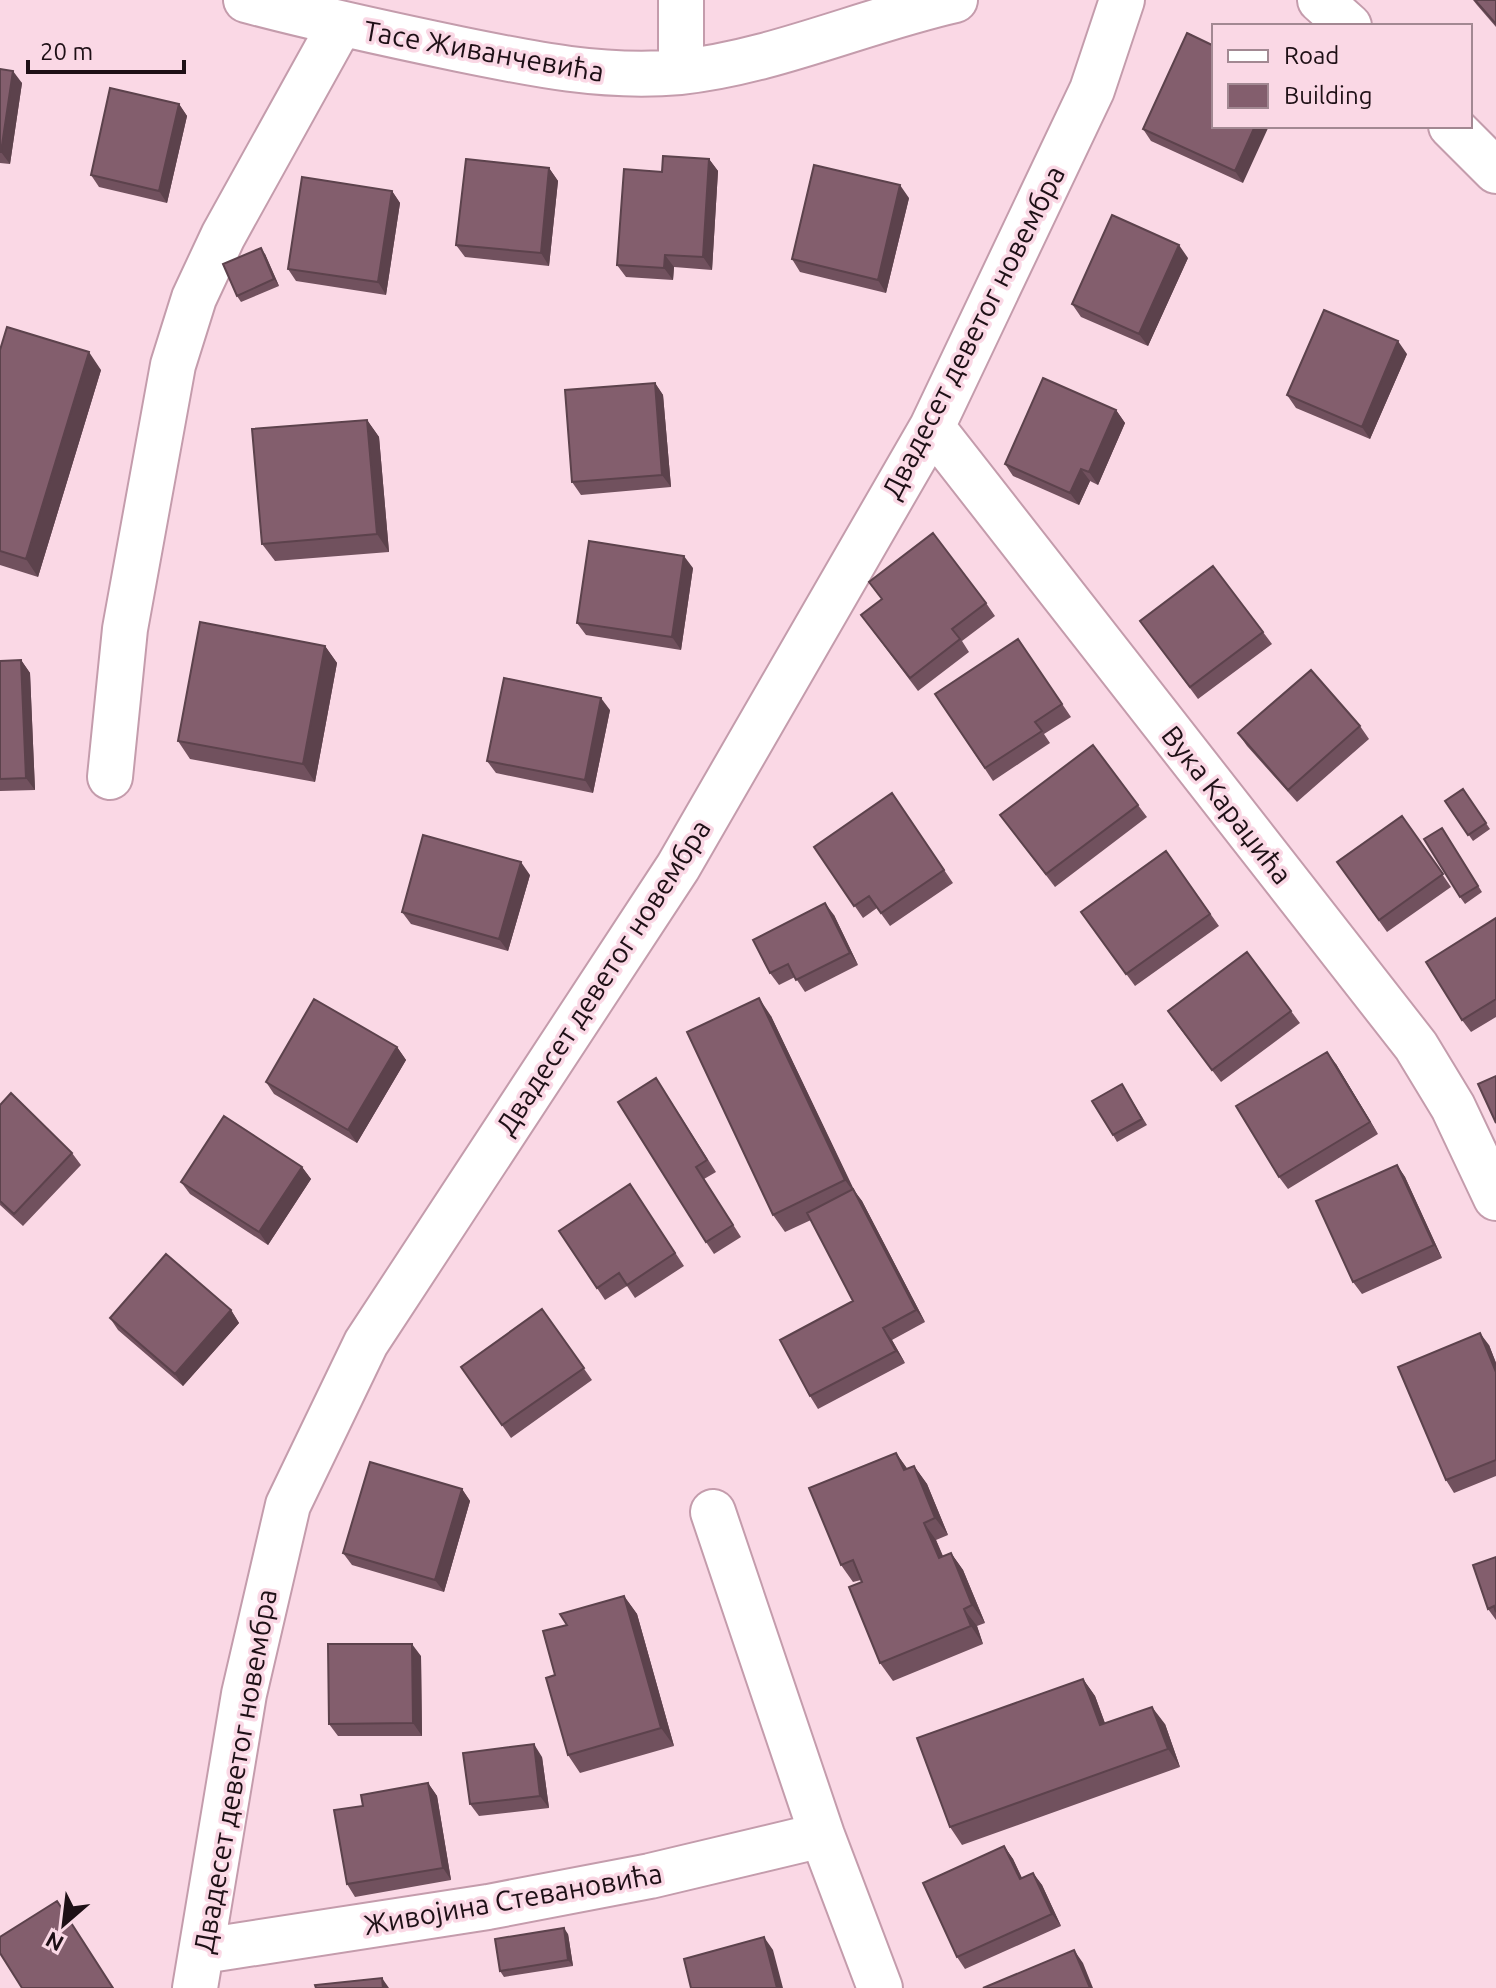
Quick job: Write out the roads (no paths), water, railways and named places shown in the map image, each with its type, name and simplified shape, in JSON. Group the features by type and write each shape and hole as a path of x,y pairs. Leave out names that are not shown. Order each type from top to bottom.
{"street":[{"name":"Тасе Живанчевића","path":"246,0 340,25 549,67 619,75 681,72 730,64 900,13 955,0"},
{"path":"681,0 681,72"},
{"name":"Двадесет деветог новембра","path":"199,1970 244,1694 288,1505 366,1343 678,867 932,427 1092,90 1122,0"},
{"path":"1320,0 1347,24"},
{"path":"110,777 125,629 173,365 194,298 223,236 340,25"},
{"path":"1453,128 1496,171"},
{"name":"Вука Караџића","path":"932,427 1416,1046 1453,1107 1496,1198"},
{"path":"713,1512 822,1835 880,1988"},
{"name":"Живојина Стевановића","path":"199,1970 488,1907 650,1876 822,1835"}]}
